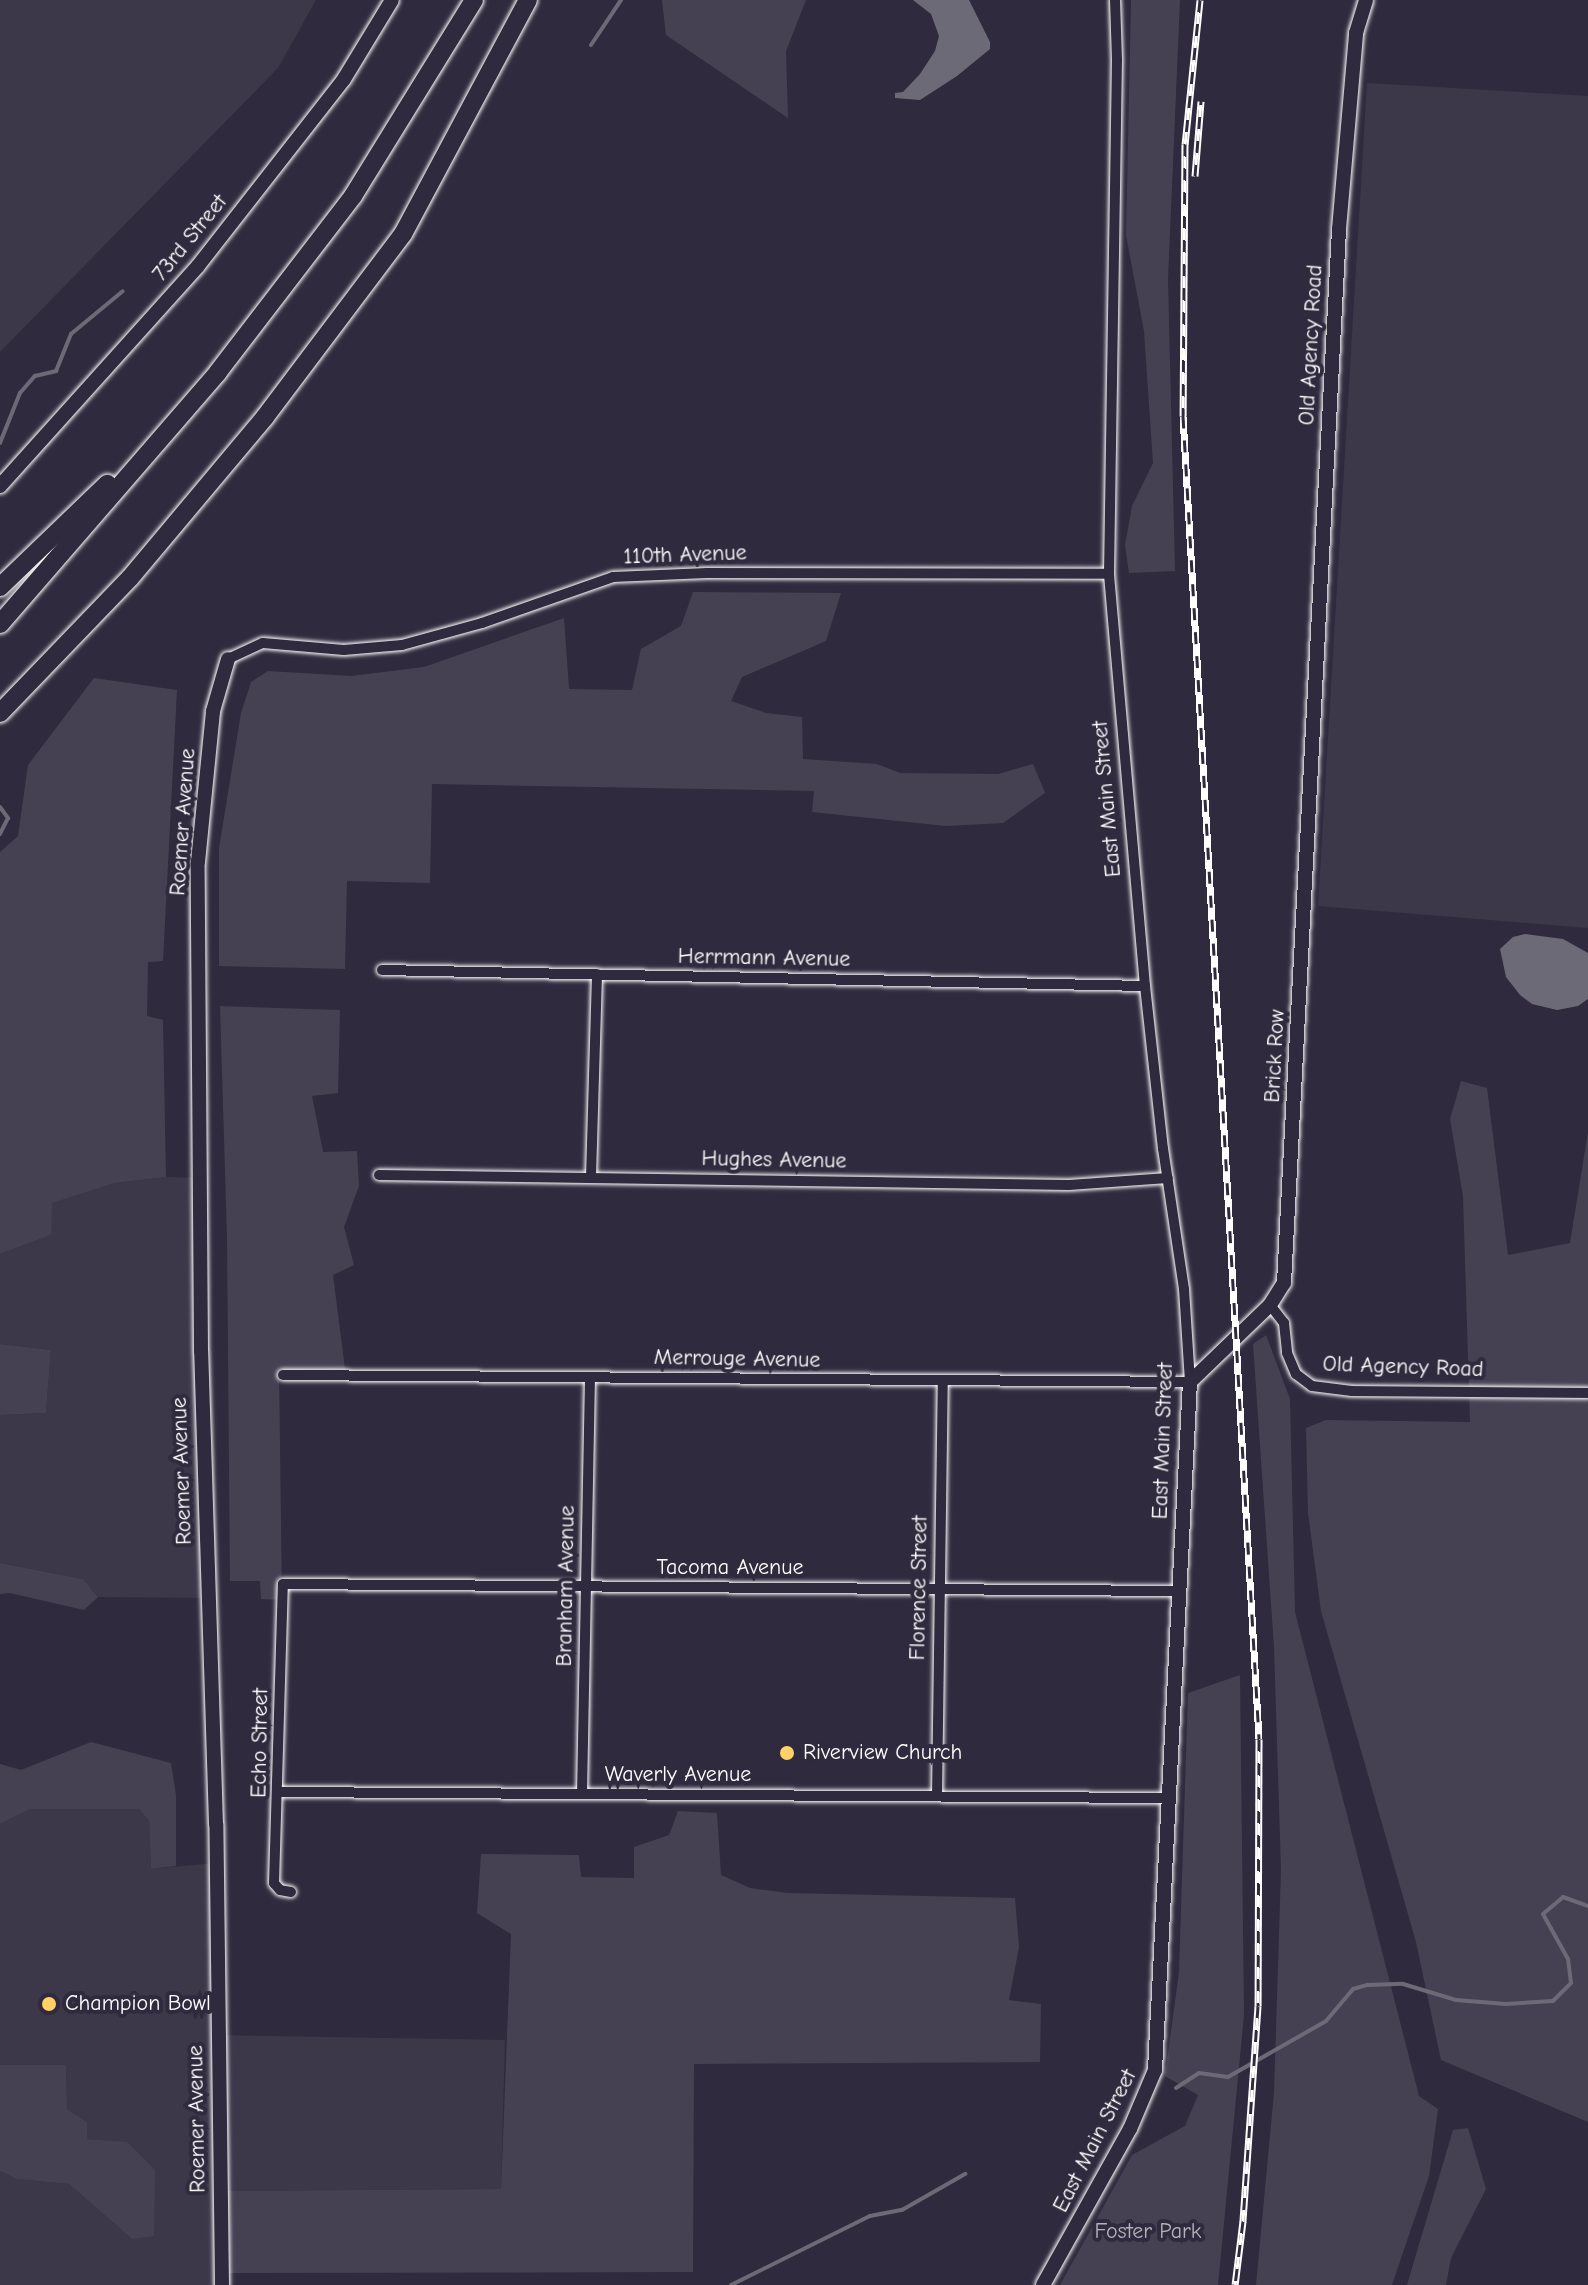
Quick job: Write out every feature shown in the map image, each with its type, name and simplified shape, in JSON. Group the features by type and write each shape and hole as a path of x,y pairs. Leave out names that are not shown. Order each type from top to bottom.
{"highway":[{"path":"0,624 218,372 353,196 474,0"},
{"path":"0,713 130,578 265,417 403,234 528,0"},
{"path":"0,587 38,553 218,372"}],"street":[{"name":"73rd Street","path":"0,486 198,266 344,79 392,0"},
{"name":"East Main Street","path":"1043,2285 1130,2129 1155,2070 1190,1382 1184,1289 1145,986 1109,574 1115,0"},
{"name":"Old Agency Road","path":"1314,695 1339,229 1356,33 1366,0"},
{"name":"110th Avenue","path":"228,659 263,643 344,650 402,645 482,623 613,577 707,573 1109,574"},
{"name":"Roemer Avenue","path":"222,2285 216,1824 201,1365 198,862 213,711 228,659"},
{"name":"Brick Row","path":"1190,1382 1270,1305 1284,1283 1289,1244 1314,695"},
{"name":"Herrmann Avenue","path":"382,970 1145,986"},
{"path":"591,1177 597,974"},
{"name":"Hughes Avenue","path":"379,1175 1069,1185 1168,1178"},
{"name":"Old Agency Road","path":"1270,1305 1284,1323 1287,1353 1296,1374 1312,1386 1352,1391 1588,1393"},
{"name":"Merrouge Avenue","path":"283,1375 1190,1382"},
{"name":"Branham Avenue","path":"582,1794 590,1378"},
{"name":"Florence Street","path":"937,1796 943,1381"},
{"name":"Tacoma Avenue","path":"283,1584 1178,1591"},
{"name":"Echo Street","path":"283,1584 274,1883 280,1890 291,1892"},
{"name":"Waverly Avenue","path":"279,1792 1171,1798"}],"shaded area":[{"path":"0,0 316,0 278,68 0,352"},
{"path":"913,0 969,0 990,42 990,49 920,100 895,98 895,93 903,92 920,74 935,51 939,36 931,14"},
{"path":"1367,83 1588,96 1588,928 1318,906"},
{"path":"1525,934 1563,939 1588,953 1588,999 1578,1006 1557,1010 1532,1004 1520,995 1506,977 1500,949 1513,937"},
{"path":"166,1177 202,1178 208,1598 98,1597 83,1579 0,1563 0,1415 46,1413 51,1350 0,1344 0,1254 51,1235 51,1203 115,1183"},
{"path":"30,1809 139,1809 149,1821 151,1869 216,1863 217,2035 505,2040 501,2189 221,2191 222,2285 0,2285 0,2171 17,2179 69,2184 132,2239 127,2143 87,2139 87,2122 67,2109 66,2065 0,2065 0,1824"}],"green space":[{"path":"662,0 806,0 786,51 788,118 666,35"},
{"path":"1131,0 1180,0 1168,279 1175,571 1129,573 1125,545 1132,506 1153,463 1144,331 1126,235"},
{"path":"693,592 841,593 826,641 742,677 731,701 766,713 802,717 803,759 877,764 900,773 998,774 1033,764 1045,793 1003,823 946,826 812,812 814,791 432,784 430,883 347,881 345,969 219,966 219,848 241,713 251,682 268,671 351,676 424,667 564,618 569,689 632,690 641,649 681,626"},
{"path":"94,678 177,690 163,961 148,962 147,1016 163,1020 166,1177 115,1183 52,1203 51,1235 0,1254 0,852 18,836 28,765"},
{"path":"220,1006 340,1010 338,1093 312,1096 323,1152 357,1151 359,1186 344,1227 354,1265 333,1275 345,1369 279,1370 282,1600 261,1599 260,1581 230,1581 227,1237"},
{"path":"1461,1081 1487,1088 1508,1255 1570,1243 1588,1132 1588,2122 1441,2060 1416,1942 1321,1611 1308,1513 1306,1428 1326,1420 1470,1422 1463,1196 1450,1119"},
{"path":"1266,1335 1290,1399 1295,1612 1419,2096 1438,2109 1429,2176 1392,2285 1256,2285 1274,2093 1281,1870 1274,1647 1253,1344"},
{"path":"0,1344 51,1350 46,1413 0,1415"},
{"path":"0,1563 83,1579 98,1597 84,1610 10,1593 0,1594"},
{"name":"Foster Park","path":"1240,1675 1244,2015 1218,2285 1060,2285 1132,2155 1185,2126 1198,2095 1165,2076 1179,1972 1188,1693"},
{"path":"91,1742 171,1763 176,1795 176,1866 151,1869 149,1821 139,1809 30,1809 0,1824 0,1764 21,1770"},
{"path":"678,1811 717,1813 721,1875 750,1888 787,1893 1015,1898 1019,1947 1009,2000 1041,2004 1040,2062 694,2064 693,2272 222,2273 220,2191 501,2189 511,1934 477,1913 481,1854 579,1855 581,1877 634,1878 634,1847 669,1835"},
{"path":"0,2065 66,2065 67,2109 87,2122 87,2139 127,2142 155,2170 154,2236 132,2239 69,2184 17,2179 0,2171"},
{"path":"1468,2128 1486,2189 1451,2258 1446,2285 1407,2285 1453,2130"}],"waterway":[{"path":"591,45 621,0"},
{"path":"0,443 20,393 35,376 56,371 71,334 123,291"},
{"path":"0,807 8,818 0,834"},
{"path":"1176,2088 1199,2073 1228,2077 1326,2021 1353,1989 1367,1985 1403,1984 1456,2000 1506,2004 1553,2001 1571,1983 1568,1959 1543,1914 1563,1897 1588,1906"},
{"path":"731,2285 870,2216 902,2210 965,2174"}],"railway":[{"path":"1200,0 1185,144 1183,416 1259,1739 1258,2006 1243,2221 1235,2285"},
{"path":"1195,176 1201,101"}],"place":[{"name":"Riverview Church","path":"787,1753"},
{"name":"Champion Bowl","path":"49,2004"}]}
